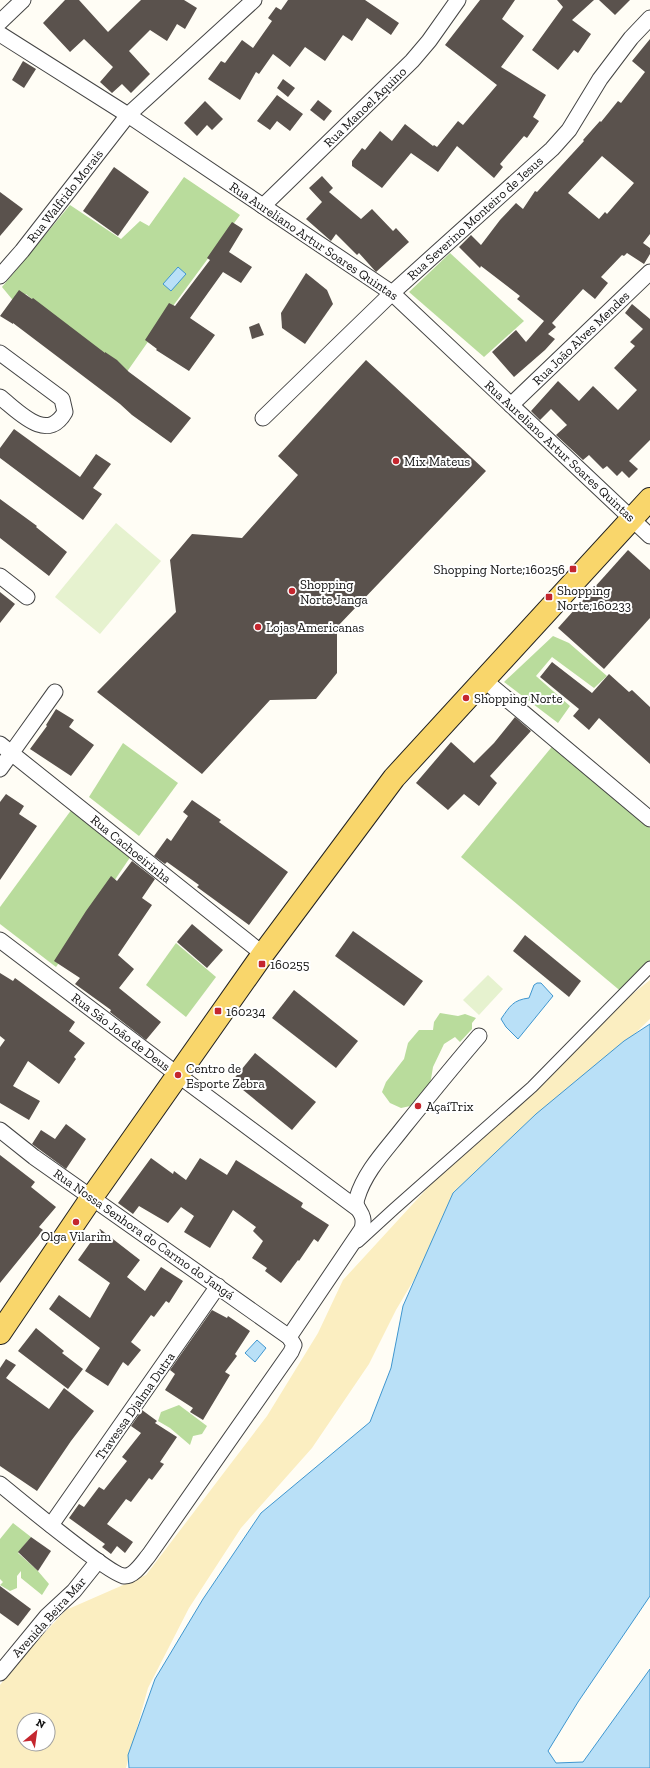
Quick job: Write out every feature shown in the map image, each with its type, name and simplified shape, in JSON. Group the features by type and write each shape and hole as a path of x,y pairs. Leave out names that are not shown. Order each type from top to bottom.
{"main road":[{"path":"0,1333 92,1197 263,954 394,778 483,679 650,499"}],"street":[{"path":"0,22 23,0"},
{"name":"Rua Walfrido Morais","path":"0,276 22,251 128,115 254,0"},
{"name":"Rua Manoel Aquino","path":"263,206 412,61 429,41 458,0"},
{"name":"Rua Severino Monteiro de Jesus","path":"263,418 392,293 552,149 569,130 600,79 631,38 650,18"},
{"name":"Rua Aureliano Artur Soares Quintas","path":"0,34 128,115 392,293 650,536"},
{"name":"Rua João Alves Mendes","path":"511,405 650,272"},
{"path":"0,353 62,399 65,412 56,424 42,426 32,422 0,397"},
{"path":"0,576 27,597"},
{"path":"483,679 650,819"},
{"path":"0,769 5,748 55,692"},
{"name":"Rua Cachoeirinha","path":"5,748 263,954"},
{"name":"Rua São João de Deus","path":"0,940 358,1209"},
{"path":"342,1258 394,1209 532,1087 650,967"},
{"path":"0,1484 98,1560 124,1576 134,1572 149,1555 291,1352 294,1345 289,1337 362,1229 364,1221 362,1214 358,1209 356,1199 367,1173 447,1073 479,1036"},
{"name":"Rua Nossa Senhora do Carmo do Jangá","path":"0,1130 34,1157 289,1337"},
{"name":"Travessa Djalma Dutra","path":"51,1525 218,1286"},
{"name":"Avenida Beira Mar","path":"0,1673 47,1616 74,1591 98,1560"}],"green space":[{"path":"184,177 240,215 124,376 26,294 16,304 2,287 70,205 121,239 140,221 149,226"},
{"path":"450,253 524,321 484,357 409,292"},
{"path":"116,523 161,561 100,634 55,597"},
{"path":"553,636 569,643 607,676 594,688 552,657 536,676 570,706 558,723 504,682"},
{"path":"123,743 178,783 139,836 89,797"},
{"path":"555,743 650,828 650,969 624,994 461,857"},
{"path":"72,809 131,856 56,967 0,924 0,907"},
{"path":"176,943 216,977 186,1017 146,985"},
{"path":"488,975 503,989 479,1015 463,1000"},
{"path":"440,1013 458,1016 465,1014 476,1018 472,1023 472,1029 460,1042 455,1037 444,1044 433,1067 429,1091 415,1105 401,1108 390,1103 382,1092 386,1082 404,1059 408,1043 419,1030 433,1030 434,1022"},
{"path":"179,1405 207,1426 202,1434 193,1436 190,1445 170,1428 158,1421 161,1412"},
{"path":"13,1523 31,1537 18,1553 37,1570 49,1584 42,1595 21,1578 21,1571 17,1576 17,1588 10,1591 0,1585 3,1582 0,1579 0,1539"}],"sand":[{"path":"650,980 650,1019 467,1190 396,1310 369,1364 312,1448 241,1528 189,1608 148,1688 126,1768 0,1768 0,1685 20,1659 66,1610 146,1575 267,1416 318,1333 343,1280 433,1182 485,1129 605,1016"}],"water":[{"path":"178,267 186,274 171,291 163,284"},
{"path":"541,983 553,996 518,1039 506,1027 501,1019 512,1004 519,1000 529,998 534,985"},
{"path":"650,1024 650,1596 578,1702 548,1751 556,1763 583,1762 650,1669 650,1768 129,1768 128,1755 155,1679 203,1599 261,1513 370,1422 391,1368 403,1306 453,1193 536,1114 624,1041"},
{"path":"257,1340 266,1348 255,1362 245,1353"}],"building":[{"path":"65,0 79,0 108,32 141,0 184,0 197,8 185,29 177,24 167,41 150,30 129,51 150,74 131,93 122,84 112,93 100,82 113,67 84,39 70,52 43,23"},
{"path":"288,0 365,0 399,23 391,35 367,18 352,41 343,35 325,61 305,47 290,67 273,54 259,74 256,72 240,100 208,79 221,61 225,63 242,40 253,48 272,21 268,18 276,7 281,10"},
{"path":"480,0 515,0 502,19 524,36 501,67 546,95 533,117 539,121 527,138 524,136 500,164 503,167 494,178 457,146 438,172 411,153 382,188 352,166 352,161 362,148 365,150 380,131 392,141 405,124 433,146 434,145 437,147 458,121 463,125 497,85 445,45"},
{"path":"557,0 594,0 572,20 591,34 578,53 574,50 558,70 532,50 563,7"},
{"path":"599,0 630,0 615,15"},
{"path":"650,39 650,234 643,243 650,248 650,254 644,264 627,253 624,256 622,255 601,277 608,283 595,299 583,289 552,323 556,327 548,334 555,339 545,350 514,377 492,352 516,330 526,342 544,321 517,299 520,296 481,266 480,268 459,247 471,235 481,245 500,220 516,203 523,209 535,191 537,192 584,141 583,140 600,121 601,122 618,101 621,103 645,72 632,61","holes":["602,156 634,183 607,214 605,212 599,219 568,193"]},
{"path":"23,61 36,69 24,88 12,80"},
{"path":"283,79 295,88 288,97 277,88"},
{"path":"277,95 303,114 290,131 277,121 270,130 257,121"},
{"path":"318,100 332,111 324,121 310,110"},
{"path":"205,101 223,119 212,130 207,125 197,136 184,123"},
{"path":"114,167 149,192 118,236 83,211"},
{"path":"322,176 333,188 329,192 361,219 372,209 393,231 396,228 409,242 376,272 359,253 357,255 336,234 331,241 306,219 322,202 309,188"},
{"path":"0,192 23,209 0,236"},
{"path":"232,222 243,229 229,252 252,267 241,283 223,272 190,318 215,335 189,371 156,350 157,349 145,340 169,303 175,306 210,260 207,258"},
{"path":"306,273 327,290 333,304 305,344 282,328 281,313"},
{"path":"19,290 32,299 33,298 105,353 117,360 129,372 191,418 171,443 132,415 120,404 13,323 0,316"},
{"path":"632,304 650,319 650,440 629,461 638,469 629,478 622,471 617,476 607,466 603,469 589,455 583,460 556,435 567,425 551,409 540,420 531,411 558,381 579,401 593,386 618,410 637,390 614,368 635,346 630,342 643,329 625,313"},
{"path":"259,323 264,335 252,339 249,327"},
{"path":"366,360 486,471 337,627 337,673 316,699 270,700 202,774 97,692 176,612 170,560 192,534 242,538 298,475 278,456"},
{"path":"14,429 80,477 96,454 111,464 93,488 102,494 83,520 0,458 0,448"},
{"path":"0,499 37,526 36,527 67,552 49,576 0,538"},
{"path":"628,550 650,570 650,618 604,669 558,628"},
{"path":"0,592 15,604 0,623"},
{"path":"552,662 592,693 609,674 629,692 632,690 650,707 650,764 599,718 589,730 573,716 579,709 540,677"},
{"path":"56,709 74,720 69,727 94,745 71,776 30,749 47,726 46,725"},
{"path":"515,717 531,731 490,776 497,783 479,806 464,794 448,810 416,783 451,742 474,763 494,743"},
{"path":"6,794 24,806 19,814 37,826 0,880 0,802"},
{"path":"192,800 221,820 219,822 288,872 249,925 197,887 199,885 167,862 165,864 154,856 167,838 171,841 188,816 183,812"},
{"path":"132,861 155,879 142,898 152,905 118,955 134,969 119,988 161,1022 146,1040 110,1012 111,1010 75,984 80,978 54,961 86,911 111,876 117,881"},
{"path":"192,924 223,950 207,968 177,942"},
{"path":"353,931 423,981 404,1006 335,956"},
{"path":"525,935 581,981 569,997 513,951"},
{"path":"0,973 13,981 15,978 75,1022 69,1031 85,1043 74,1057 76,1059 59,1084 28,1061 13,1086 40,1101 29,1120 0,1103 0,1047 5,1040 0,1036"},
{"path":"294,990 358,1041 336,1068 272,1018"},
{"path":"255,1053 316,1102 292,1130 232,1081"},
{"path":"66,1124 86,1139 66,1169 32,1144 41,1130 55,1139"},
{"path":"0,1155 35,1182 31,1187 56,1207 39,1227 43,1230 0,1283"},
{"path":"151,1158 173,1174 174,1171 186,1180 200,1158 227,1175 236,1160 303,1203 301,1207 329,1225 318,1242 314,1239 299,1261 298,1260 281,1283 265,1271 267,1268 252,1258 263,1241 253,1231 256,1227 233,1210 210,1248 184,1232 194,1216 181,1207 168,1223 139,1206 133,1214 118,1203"},
{"path":"100,1229 140,1260 127,1277 145,1291 161,1267 183,1281 169,1303 166,1301 154,1317 151,1315 131,1342 141,1350 128,1366 123,1362 108,1386 85,1371 100,1348 49,1309 59,1295 90,1318 110,1283 78,1260"},
{"path":"212,1310 227,1318 228,1316 250,1331 235,1354 237,1356 225,1372 230,1375 203,1420 190,1412 193,1408 165,1390 175,1374 170,1370"},
{"path":"36,1328 64,1351 62,1353 83,1369 68,1389 18,1351"},
{"path":"6,1359 16,1365 6,1378 49,1409 64,1388 94,1411 71,1441 37,1491 0,1466 0,1368"},
{"path":"142,1410 157,1421 155,1423 177,1437 160,1462 164,1464 152,1480 149,1478 131,1502 126,1499 107,1524 133,1542 125,1553 117,1546 111,1554 102,1547 105,1544 69,1518 79,1504 84,1507 99,1487 104,1490 127,1461 122,1457 141,1433 131,1426"},
{"path":"31,1537 51,1551 38,1571 18,1552"},
{"path":"0,1586 31,1609 18,1626 0,1613"}],"place":[{"name":"Mix Mateus","path":"396,461"},
{"name":"Shopping Norte;160256","path":"573,569"},
{"name":"Shopping Norte Janga","path":"292,591"},
{"name":"Shopping Norte;160233","path":"549,597"},
{"name":"Lojas Americanas","path":"258,627"},
{"name":"Shopping Norte","path":"466,698"},
{"name":"160255","path":"262,964"},
{"name":"160234","path":"218,1011"},
{"name":"Centro de Esporte Zebra","path":"178,1075"},
{"name":"AçaíTrix","path":"418,1106"},
{"name":"Olga Vilarim","path":"76,1222"}]}
